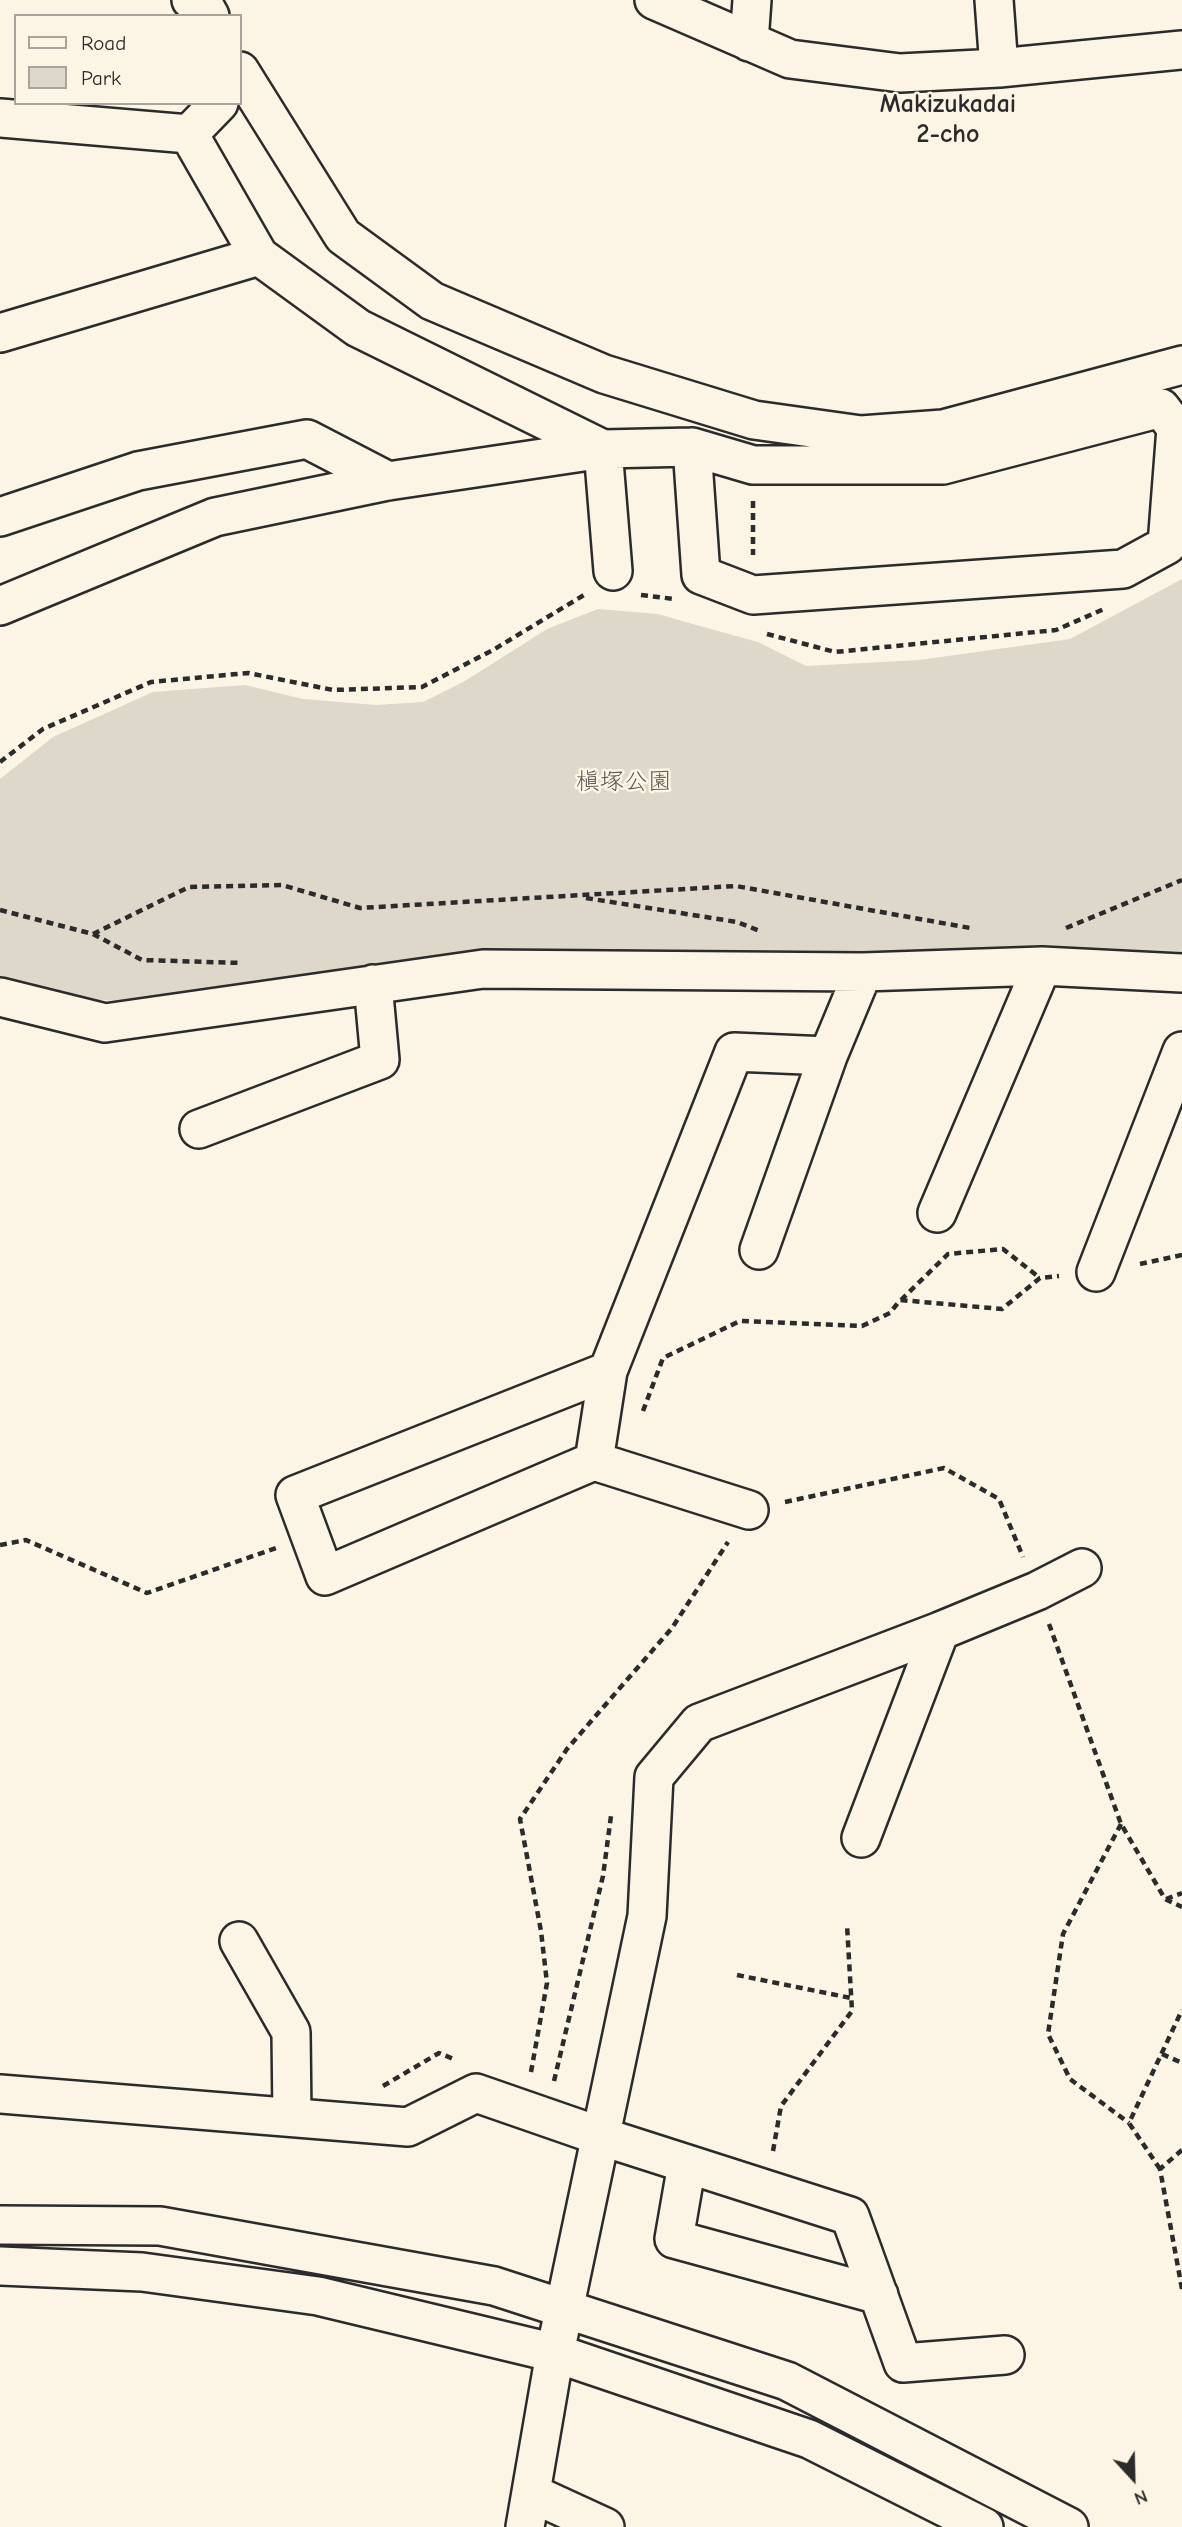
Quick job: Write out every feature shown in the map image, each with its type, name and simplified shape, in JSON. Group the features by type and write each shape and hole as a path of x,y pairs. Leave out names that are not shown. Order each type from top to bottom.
{"street":[{"path":"191,0 205,6 209,14"},
{"path":"654,0 790,59 900,73 999,68 1182,50"},
{"path":"749,41 752,0"},
{"path":"994,0 999,68"},
{"path":"242,92 344,236 432,301 604,374 754,420 862,435 943,429 1182,365"},
{"path":"188,134 216,105"},
{"path":"0,118 188,134"},
{"path":"188,134 259,256 358,328 603,449"},
{"path":"0,333 259,256"},
{"path":"0,606 215,517 388,481 603,449 692,447 753,465 943,465 1161,408 1176,428 1167,545 1123,569 753,595 701,575 692,447"},
{"path":"943,429 943,465"},
{"path":"0,517 138,471 307,439 388,481"},
{"path":"603,449 610,586"},
{"path":"937,1213 1042,966"},
{"path":"0,998 105,1023 483,969 863,972 1042,966 1182,973"},
{"path":"759,1250 828,1056 863,972"},
{"path":"199,1129 380,1060 373,984"},
{"path":"1096,1272 1182,1051"},
{"path":"608,1464 608,1371 734,1052 828,1056"},
{"path":"608,1371 295,1494 325,1576 608,1464 749,1510"},
{"path":"605,2527 528,2510 555,2353 647,1916 654,1777 699,1723 940,1631 1037,1591 1082,1568"},
{"path":"861,1838 940,1631"},
{"path":"239,1941 291,2032 292,2117"},
{"path":"0,2094 408,2127 476,2093 600,2137 850,2216 903,2363 1006,2355"},
{"path":"687,2164 674,2239 879,2295"},
{"path":"0,2224 160,2226 494,2286 787,2381 1069,2527"},
{"path":"0,2266 142,2272 318,2296 555,2353 809,2439 984,2527"}],"path":[{"path":"753,465 753,595 760,632 835,652 1056,630 1106,607"},
{"path":"0,762 43,729 151,682 248,673 333,690 422,687 610,586 684,600"},
{"path":"1060,930 1182,880"},
{"path":"93,934 189,887 282,886 360,908 736,886 981,931"},
{"path":"579,896 737,922 762,932"},
{"path":"0,911 93,934 142,960 253,963"},
{"path":"608,1464 663,1358 740,1321 862,1326 890,1313 948,1254 1003,1249 1040,1278"},
{"path":"901,1300 1002,1308 1040,1278 1096,1272 1182,1255"},
{"path":"0,1545 26,1540 147,1593 310,1536"},
{"path":"1037,1591 1121,1824 1165,1899 1182,1907"},
{"path":"545,2118 603,1876 612,1812"},
{"path":"1121,1824 1063,1934 1048,2034 1070,2079 1129,2123 1160,2169 1182,2289"},
{"path":"1165,1899 1182,1894"},
{"path":"766,2189 781,2106 852,2011 847,1925"},
{"path":"737,1975 851,1998"},
{"path":"1129,2123 1182,2010"},
{"path":"1162,2054 1182,2063"},
{"path":"1160,2169 1182,2150"}],"green space":[{"name":"槇塚公園","path":"1182,579 1182,961 568,951 446,953 348,975 137,1002 81,999 0,984 0,779 53,737 153,692 245,685 303,699 376,705 423,702 465,681 547,629 598,609 658,614 758,642 806,666 919,660 1070,639"}],"district":[{"name":"Makizukadai 2-cho","path":"948,120"}]}
